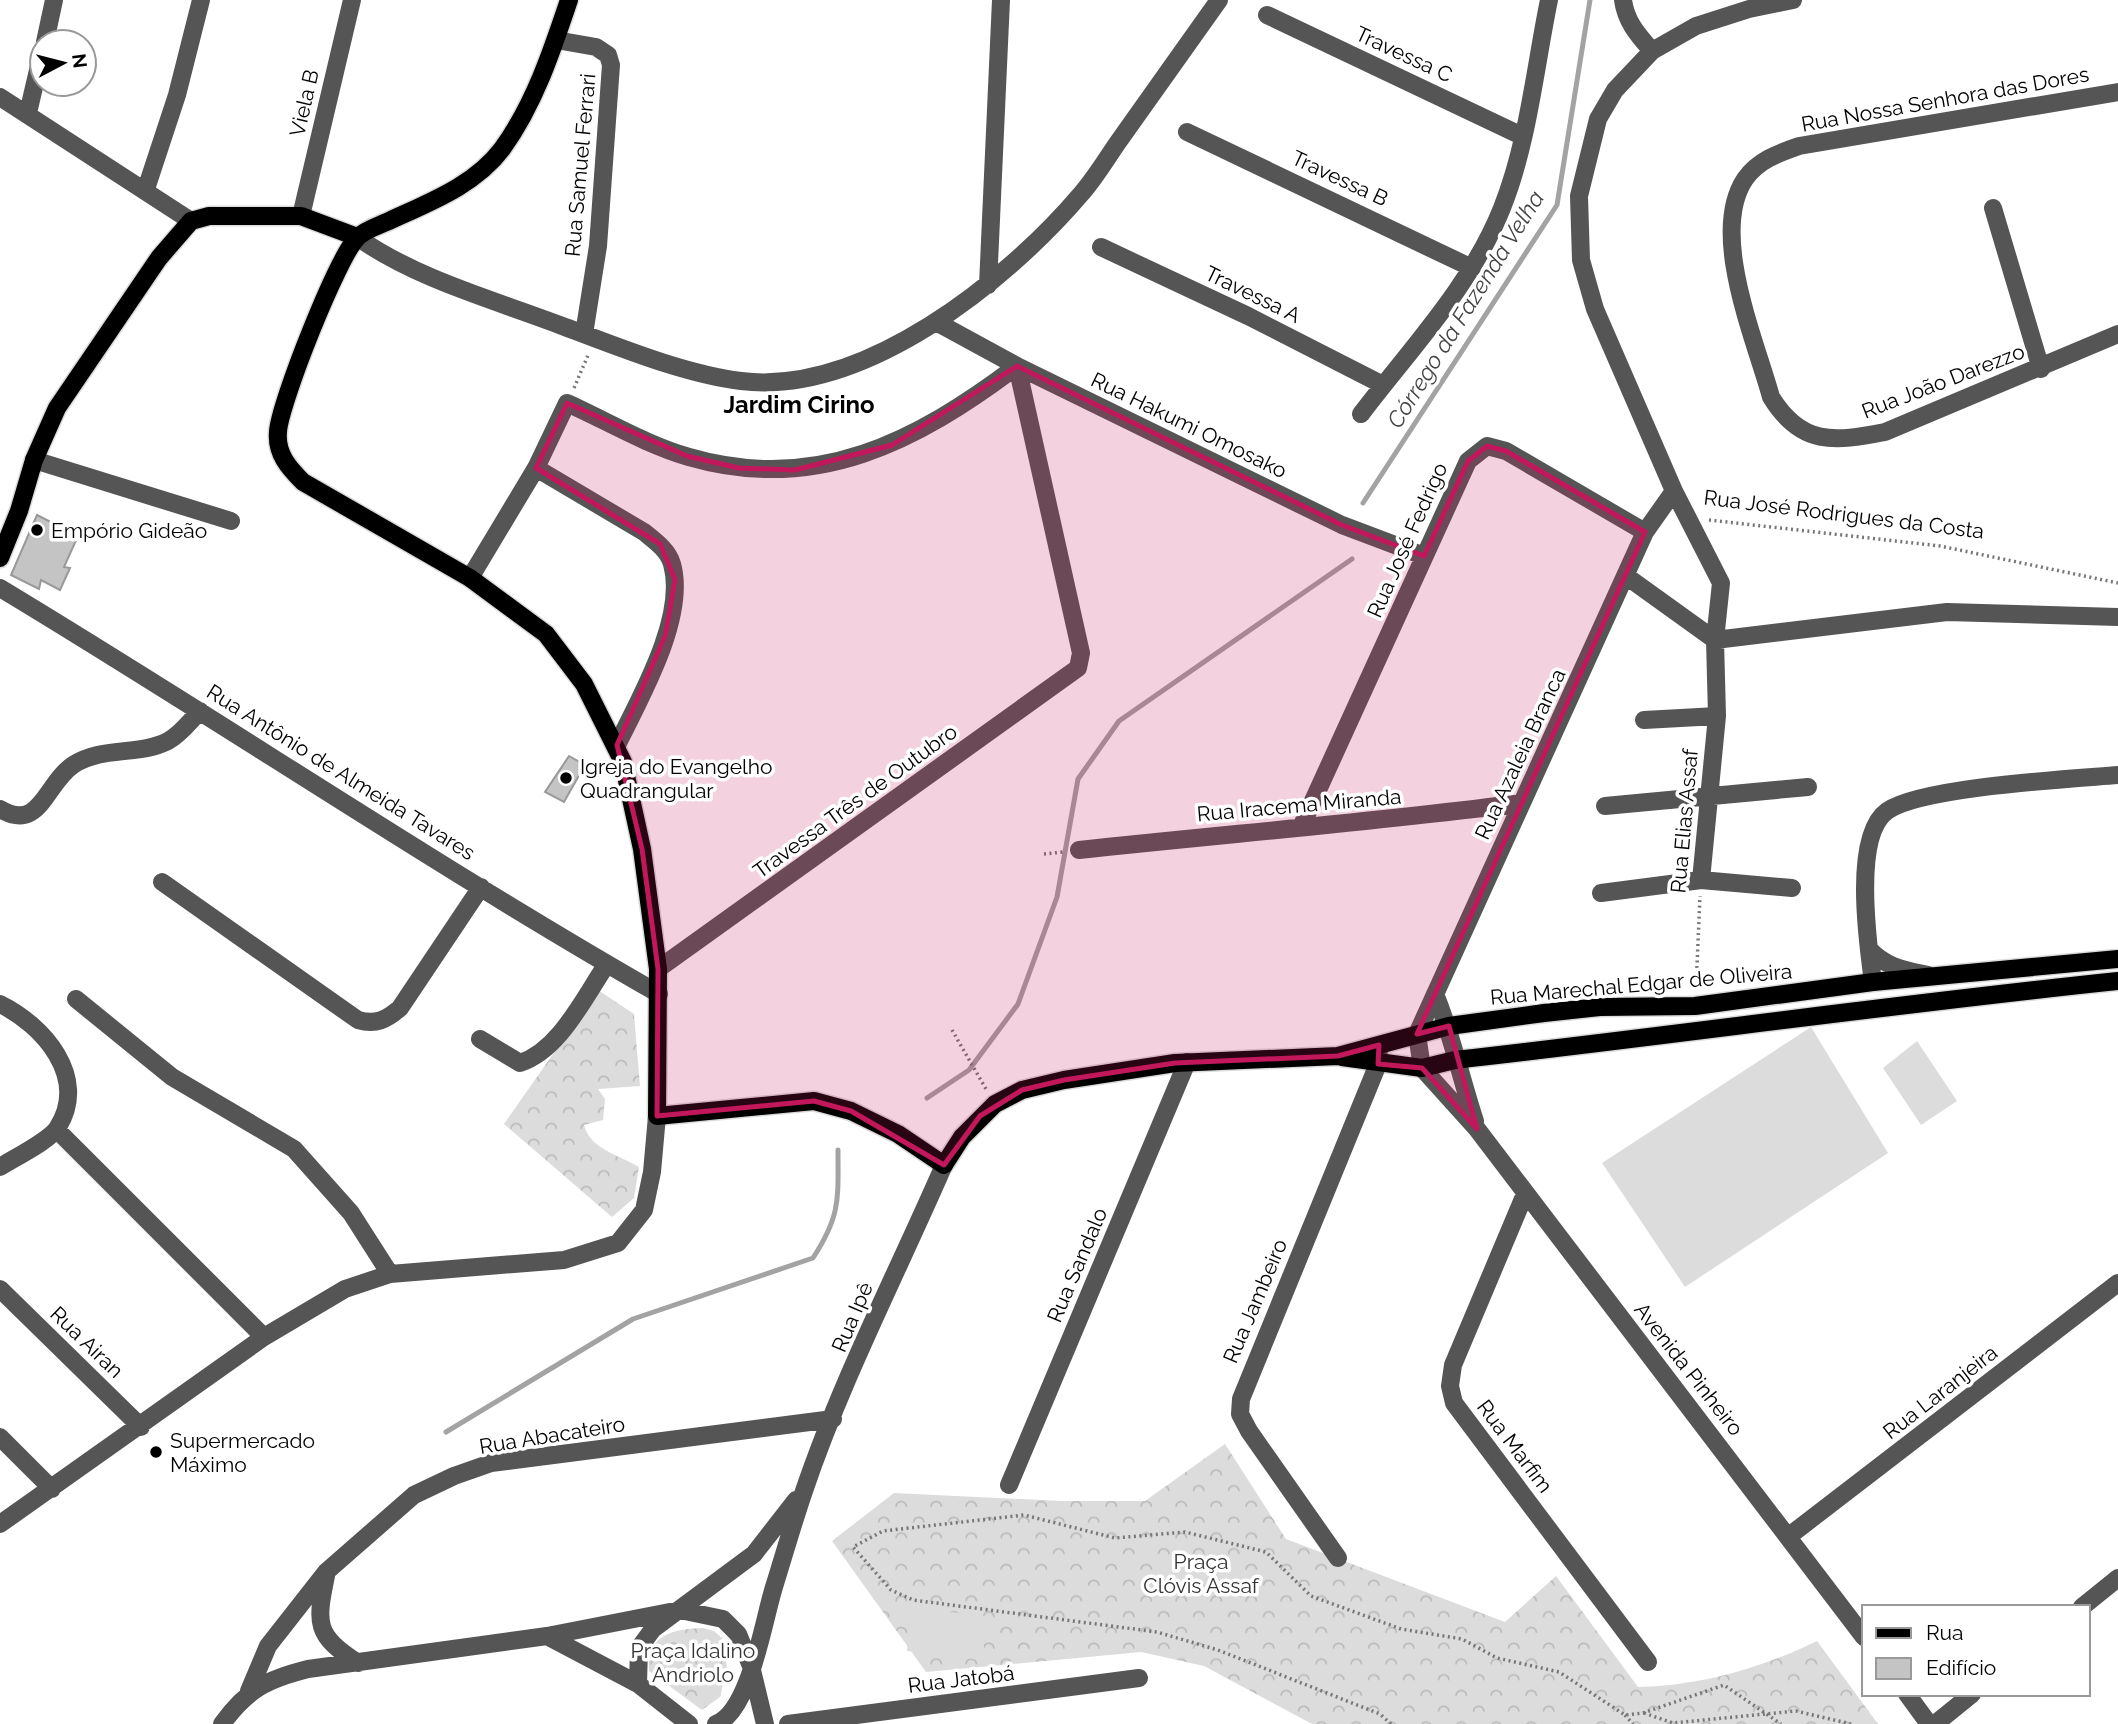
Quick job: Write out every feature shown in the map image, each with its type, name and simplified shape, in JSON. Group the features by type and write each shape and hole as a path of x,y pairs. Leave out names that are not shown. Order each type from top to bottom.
{"main road":[{"path":"569,0 556,40 522,115 502,149 485,167 453,190 358,237 341,263 283,406 277,433 279,452 288,467 303,482 470,578 545,634 564,654 584,684 617,745 642,849 658,970 657,1116 814,1101 851,1111 898,1134 944,1165"},
{"path":"0,558 34,460 57,408 166,249 191,221 209,216 301,216 358,237"},
{"name":"Rua Marechal Edgar de Oliveira","path":"944,1165 980,1116 995,1104 1022,1090 1064,1080 1187,1062 1338,1056 1449,1026 1600,1007 1695,1006 1873,982 2118,959"},
{"name":"Rua Marechal Edgar de Oliveira","path":"1338,1056 1378,1064 1422,1068 1455,1060 1697,1032 1875,1006 2118,981"}],"street":[{"path":"48,28 54,0"},
{"path":"146,189 177,95 201,0"},
{"name":"Viela B","path":"301,216 352,0"},
{"path":"988,285 1001,0"},
{"path":"358,237 416,272 590,336 716,377 771,382 806,377 863,359 938,323 988,285 1082,194 1219,0"},
{"path":"1361,414 1416,346 1472,268 1502,209 1522,136 1549,0"},
{"path":"1623,0 1625,13 1633,29 1652,51"},
{"name":"Rua José Rodrigues da Costa","path":"1715,640 1721,583 1674,491 1595,309 1581,260 1579,196 1598,119 1615,90 1652,51 1696,26 1749,9 1793,0"},
{"name":"Travessa C","path":"1266,15 1522,136"},
{"name":"Rua Samuel Ferrari","path":"556,40 596,47 608,55 611,65 590,336"},
{"name":"Rua Nossa Senhora das Dores","path":"1783,416 1771,397 1732,259 1732,216 1736,196 1746,177 1767,158 1799,146 2118,92"},
{"path":"0,97 146,189 191,221"},
{"path":"28,113 32,98"},
{"name":"Travessa B","path":"1187,132 1472,268"},
{"path":"1993,208 2042,369"},
{"name":"Travessa A","path":"1101,247 1260,322 1383,385"},
{"name":"Rua Hakumi Omosako","path":"938,323 1017,366 1342,524 1424,556"},
{"name":"Rua João Darezzo","path":"1783,416 1802,432 1826,438 1874,434 2042,369 2118,334"},
{"path":"470,578 536,468 567,403 687,456 739,468 782,471 848,458 892,444 927,428 1017,366"},
{"name":"Travessa Três de Outubro","path":"658,970 1078,668 1081,653 1017,366"},
{"name":"Rua José Fedrigo","path":"1303,825 1468,461 1487,446 1506,451 1645,532"},
{"path":"34,460 231,522"},
{"path":"536,468 644,532 660,544 671,562 673,602 665,636 646,686 617,745"},
{"name":"Rua Azaleia Branca","path":"1416,1034 1645,532 1674,491"},
{"path":"1626,576 1715,640 1947,612 2118,617"},
{"name":"Rua Antônio de Almeida Tavares","path":"0,588 481,887 659,994"},
{"name":"Rua Elias Assaf","path":"1701,880 1707,794 1717,716 1715,640"},
{"path":"0,809 13,816 27,816 34,811 54,782 73,765 94,755 170,740 200,710"},
{"path":"1644,720 1717,716"},
{"path":"1873,982 1864,909 1867,854 1873,832 1885,812 1923,798 2118,775"},
{"path":"1605,806 1707,794 1808,787"},
{"name":"Rua Iracema Miranda","path":"1079,850 1303,825 1374,822 1522,803"},
{"path":"1601,893 1701,880 1792,888"},
{"path":"162,881 300,981 358,1020 369,1023 388,1018 400,1008 481,887"},
{"path":"1869,949 1878,959 1893,967 1933,976"},
{"path":"481,1039 520,1063 533,1059 542,1053 564,1026 607,964"},
{"path":"1435,994 1449,1026"},
{"path":"76,999 173,1077 294,1149 351,1213 390,1274"},
{"path":"0,1004 25,1018 45,1037 59,1057 66,1080 66,1102 57,1130 0,1167"},
{"name":"Avenida Pinheiro","path":"1449,1026 1455,1060 1477,1129"},
{"path":"1416,1034 1422,1068"},
{"name":"Rua Jambeiro","path":"1338,1558 1248,1431 1240,1414 1241,1399 1378,1064 1379,1045"},
{"name":"Rua Sandalo","path":"1009,1485 1187,1062"},
{"name":"Avenida Pinheiro","path":"1422,1068 1477,1129 1862,1634"},
{"path":"0,1524 141,1427 264,1337 345,1289 390,1274 565,1260 618,1243 644,1210 657,1116"},
{"path":"57,1130 264,1337"},
{"name":"Rua Ipê","path":"751,1666 805,1489 944,1165"},
{"name":"Rua Marfim","path":"1525,1194 1453,1365 1450,1386 1454,1403 1648,1662"},
{"name":"Rua Laranjeira","path":"1789,1536 2118,1283"},
{"name":"Rua Airan","path":"0,1289 141,1427"},
{"name":"Rua Abacateiro","path":"250,1691 268,1646 326,1572 414,1495 454,1476 491,1464 833,1419"},
{"path":"0,1437 52,1489"},
{"name":"Rua Ipê","path":"680,1610 754,1554 805,1489"},
{"path":"326,1572 318,1614 322,1629 334,1647 358,1663"},
{"path":"2084,1605 2118,1578"},
{"path":"638,1684 639,1648 653,1629 680,1610"},
{"path":"229,1721 250,1691 289,1674 547,1636 680,1610 723,1619 738,1634 751,1666 765,1724"},
{"path":"547,1636 638,1684 689,1724"},
{"path":"716,1724 724,1721 738,1705 747,1689 751,1666"},
{"name":"Rua Jatobá","path":"788,1724 1139,1678"},
{"path":"1908,1696 1929,1724"},
{"path":"1935,1724 1970,1696"}],"path":[{"path":"567,403 590,336"},
{"name":"Rua José Rodrigues da Costa","path":"1687,517 1940,545 2118,583"},
{"name":"Rua Elias Assaf","path":"1695,1006 1701,880"},
{"path":"952,1030 981,1081"},
{"path":"1391,1724 1380,1714 1230,1655 1157,1632 913,1600 891,1590 853,1547 883,1531 1024,1515 1115,1538 1185,1532 1266,1552 1311,1596 1401,1629 1462,1639 1497,1658 1559,1672 1625,1715 1633,1724"},
{"path":"1625,1715 1643,1713 1724,1685 1781,1724"},
{"path":"1643,1713 1673,1723 1796,1711 1851,1724"}],"highlighted area":[{"path":"1017,366 1342,525 1424,556 1468,461 1487,446 1506,451 1645,532 1417,1034 1449,1026 1477,1129 1422,1068 1378,1064 1379,1045 1338,1056 1175,1063 1064,1080 1022,1090 980,1116 944,1165 851,1111 814,1101 657,1116 658,969 642,849 617,745 665,636 675,580 660,544 536,468 567,403 687,456 739,468 795,470 892,445"}],"green space":[{"path":"598,990 634,1014 640,1086 598,1089 605,1099 603,1120 584,1125 592,1140 599,1146 639,1167 634,1198 612,1217 504,1124"},
{"path":"1811,1027 1888,1153 1685,1287 1602,1163"},
{"path":"1917,1041 1957,1101 1921,1125 1883,1068"},
{"name":"Praça Clóvis Assaf","path":"1225,1444 1286,1539 1505,1622 1556,1576 1638,1687 1684,1683 1730,1674 1817,1641 1878,1724 1312,1724 1204,1666 1141,1652 926,1672 832,1541 894,1493 1062,1501 1145,1501"},
{"path":"910,1608 986,1616 983,1660 907,1651"},
{"name":"Praça Idalino Andriolo","path":"703,1628 714,1631 722,1638 727,1668 720,1697 702,1710 649,1671 649,1659 656,1642 663,1637 681,1630"}],"building":[{"path":"37,515 78,536 64,567 70,568 60,590 41,580 39,589 11,575"},
{"name":"Igreja do Evangelho Quadrangular","path":"569,756 585,765 564,802 545,792"}],"waterway":[{"name":"Córrego da Fazenda Velha","path":"1363,503 1557,205 1590,0"},
{"name":"Córrego da Fazenda Velha","path":"927,1098 969,1070 1018,1004 1057,897 1078,779 1119,721 1352,559"},
{"name":"Córrego da Fazenda Velha","path":"446,1432 633,1319 813,1258 829,1230 836,1206 838,1150"}],"place":[{"name":"Empório Gideão","path":"37,530"},
{"name":"Igreja do Evangelho Quadrangular","path":"566,778"},
{"name":"Supermercado Máximo","path":"156,1452"}],"district":[{"name":"Jardim Cirino","path":"799,404"}]}
